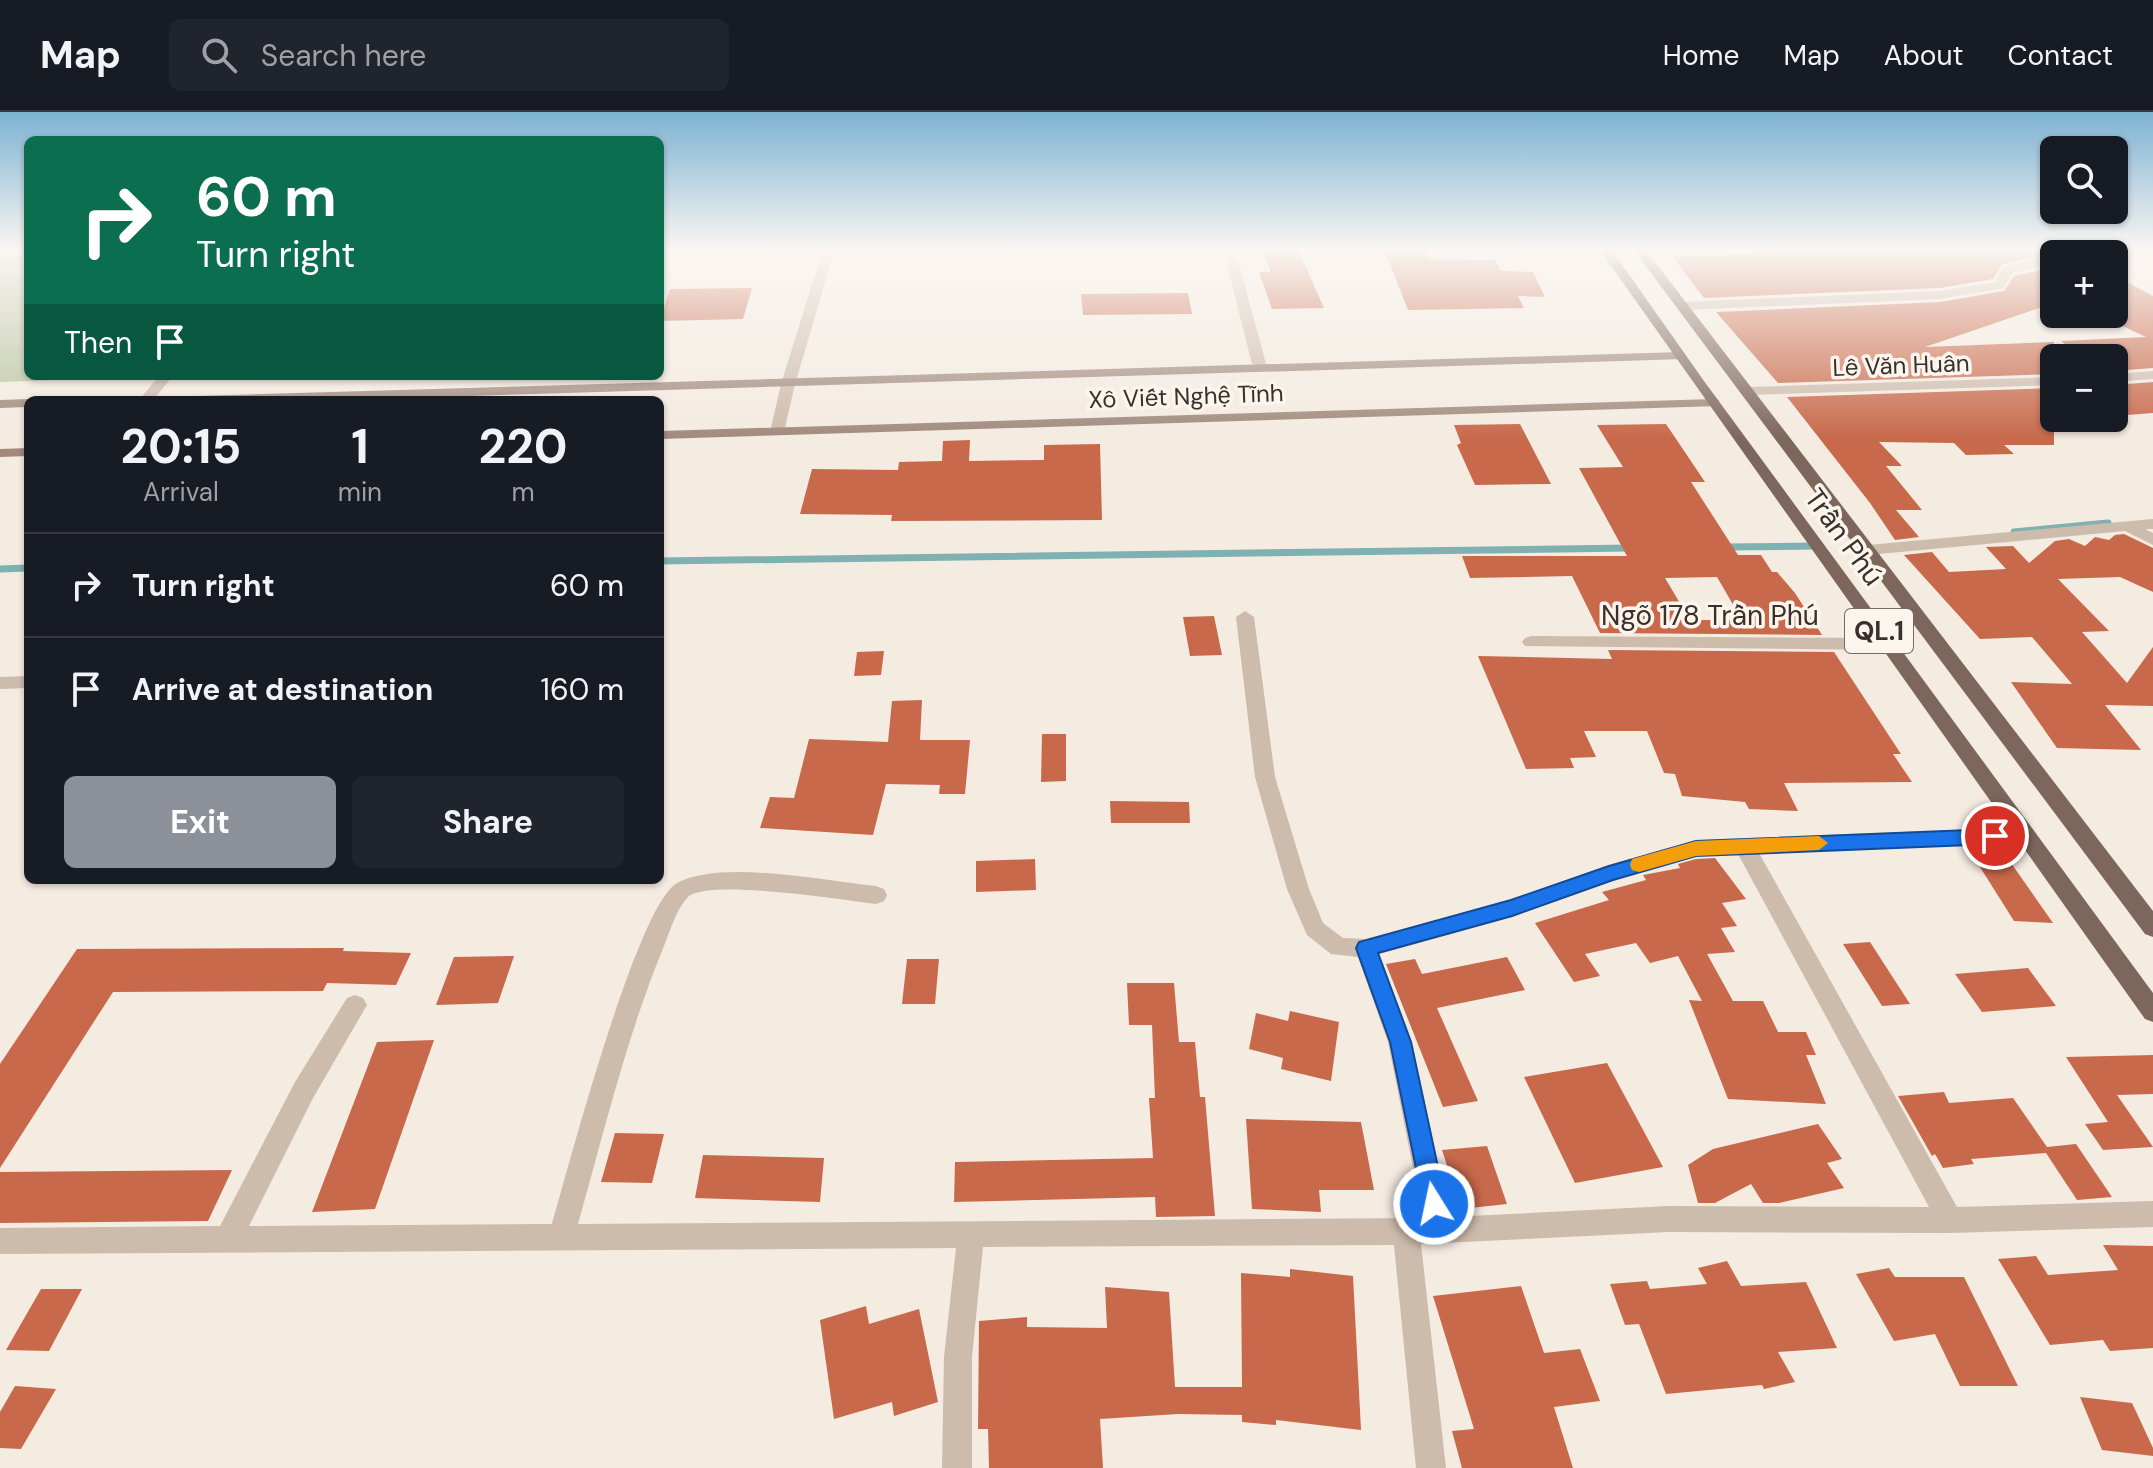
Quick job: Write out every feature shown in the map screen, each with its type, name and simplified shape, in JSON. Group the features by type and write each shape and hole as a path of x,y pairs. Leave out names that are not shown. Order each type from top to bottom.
{"main road":[{"name":"Trần Phú","path":"1649,312 2153,1012"},
{"name":"Trần Phú","path":"1688,312 2153,928"}],"street":[{"path":"777,432 810,312"},
{"path":"1246,312 1259,364"},
{"name":"Xô Viết Nghệ Tĩnh","path":"344,396 788,384 1259,364 1680,356"},
{"path":"2128,377 2153,375"},
{"path":"149,396 163,380"},
{"name":"Lê Văn Huân","path":"1749,391 2040,381"},
{"path":"0,404 24,403"},
{"name":"Xô Viết Nghệ Tĩnh","path":"664,435 1714,403"},
{"path":"0,453 24,452"},
{"path":"1868,550 2153,524"},
{"path":"2125,525 2153,540"},
{"path":"1245,617 1265,777 1298,889 1315,929 1339,947 1366,948 1512,908 1609,873 1696,848 2026,835"},
{"name":"Ngõ 178 Trần Phú","path":"1531,642 1888,644"},
{"path":"0,683 24,682"},
{"path":"1744,846 1950,1220"},
{"path":"561,1238 624,1015 664,919 682,890 708,881 744,881 876,895"},
{"path":"1366,948 1400,1042 1439,1231"},
{"path":"228,1239 304,1090 355,1005"},
{"path":"0,1241 1439,1231 1669,1219 1950,1220 2153,1214"},
{"path":"1406,1231 1431,1468"},
{"path":"957,1468 958,1357 971,1232"}],"green space":[{"path":"0,312 24,312 24,380 52,380 0,382"}],"building":[{"path":"664,312 745,312 743,319 664,321"},
{"path":"1083,312 1192,314 1083,315"},
{"path":"1716,312 2027,312 1925,347 2054,342 2040,344 2040,374 1778,383"},
{"path":"2128,312 2153,312 2153,368 2128,370 2128,344 2065,344 2061,341 2146,337 2127,328"},
{"path":"2153,382 2153,413 2128,415 2128,384"},
{"path":"2040,388 2040,432 2054,432 2054,445 2004,445 2014,454 1966,455 1954,443 1879,442 1902,466 1886,466 1922,510 1896,510 1919,537 1895,540 1787,397"},
{"path":"1520,424 1551,484 1475,485 1457,445 1461,443 1454,425"},
{"path":"1666,424 1705,482 1691,482 1738,555 1761,555 1772,572 1777,572 1795,593 1822,635 1600,633 1572,576 1470,578 1462,556 1627,556 1579,468 1623,467 1597,425","holes":["1717,577 1742,620 1690,620 1665,578"]},
{"path":"970,440 969,461 1044,460 1044,445 1100,444 1102,520 891,521 892,515 800,514 812,469 898,470 899,462 942,461 943,441"},
{"path":"2124,534 2153,548 2153,592 2120,577 2058,579 2109,631 2082,632 2127,683 2153,647 2153,706 2105,705 2141,750 2057,748 2011,682 2072,684 2032,637 1980,639 1904,555 1932,552 1949,572 2006,569 1986,547 2013,546 2029,563 2055,541 2069,539 2085,546 2095,537 2109,540 2115,535"},
{"path":"1214,616 1222,655 1190,656 1183,617"},
{"path":"1608,650 1834,652 1901,754 1893,754 1912,782 1784,783 1798,811 1749,809 1745,802 1682,796 1675,774 1664,773 1647,731 1584,731 1596,757 1570,758 1574,768 1526,769 1478,656 1612,659"},
{"path":"884,651 881,675 854,676 857,652"},
{"path":"922,700 920,740 970,740 965,794 939,794 940,785 886,784 873,835 760,828 770,797 794,798 809,739 888,742 892,701"},
{"path":"1042,734 1066,734 1066,781 1041,782"},
{"path":"1110,801 1189,802 1190,823 1111,823"},
{"path":"2004,847 2015,863 2011,863 2053,923 2014,921 1968,848"},
{"path":"1715,858 1746,899 1722,903 1737,926 1721,928 1735,952 1707,954 1733,1001 1763,1001 1778,1032 1806,1032 1816,1055 1806,1055 1826,1104 1728,1099 1689,1000 1702,1001 1678,956 1650,963 1636,943 1585,954 1600,976 1574,982 1535,923 1609,900 1602,892 1646,880 1643,875 1680,868 1678,864 1696,859"},
{"path":"1035,859 1036,890 976,892 976,861"},
{"path":"1870,942 1910,1004 1882,1006 1843,944"},
{"path":"344,948 343,951 411,953 396,985 327,983 323,991 113,992 0,1168 0,1064 77,949"},
{"path":"514,956 498,1003 436,1005 454,957"},
{"path":"1507,957 1525,990 1437,1008 1478,1101 1443,1107 1386,964 1415,959 1422,974"},
{"path":"907,959 939,959 935,1004 902,1004"},
{"path":"2028,968 2056,1006 1982,1012 1955,974"},
{"path":"1127,983 1174,983 1179,1042 1195,1042 1200,1097 1205,1097 1215,1216 1156,1217 1155,1197 954,1202 955,1162 1153,1158 1149,1098 1155,1098 1152,1025 1129,1025"},
{"path":"1290,1011 1339,1022 1331,1081 1281,1069 1283,1058 1249,1049 1256,1013 1288,1021"},
{"path":"434,1040 375,1209 312,1212 377,1042"},
{"path":"2153,1055 2153,1094 2117,1095 2153,1147 2103,1150 2085,1124 2108,1122 2066,1057"},
{"path":"1607,1063 1663,1167 1575,1183 1524,1077"},
{"path":"1944,1092 1949,1103 2013,1098 2047,1147 2076,1144 2112,1197 2077,1200 2046,1153 1971,1159 1974,1164 1943,1168 1935,1154 1932,1156 1898,1096"},
{"path":"1246,1119 1361,1122 1374,1190 1319,1190 1321,1212 1252,1209"},
{"path":"1818,1124 1842,1159 1827,1163 1844,1188 1779,1203 1763,1203 1751,1184 1715,1203 1698,1203 1688,1165 1713,1149"},
{"path":"615,1133 664,1134 652,1183 601,1182"},
{"path":"1487,1146 1507,1204 1461,1209 1442,1150"},
{"path":"703,1155 824,1158 820,1202 695,1198"},
{"path":"232,1170 208,1221 0,1223 0,1172"},
{"path":"2103,1245 2153,1246 2153,1348 2110,1351 2103,1340 2050,1345 1998,1259 2036,1256 2048,1275 2118,1270"},
{"path":"1727,1261 1741,1286 1806,1282 1837,1348 1778,1352 1795,1382 1764,1389 1762,1385 1666,1394 1639,1324 1625,1325 1610,1284 1647,1281 1650,1289 1707,1284 1698,1268"},
{"path":"1889,1268 1895,1277 1964,1277 2018,1386 1960,1386 1935,1334 1894,1341 1856,1274"},
{"path":"1290,1269 1353,1276 1361,1430 1276,1420 1276,1425 1242,1422 1242,1415 1178,1414 1100,1419 1103,1468 989,1468 988,1429 978,1429 979,1321 1027,1317 1027,1327 1107,1328 1105,1287 1169,1292 1175,1387 1242,1387 1241,1273 1290,1277"},
{"path":"1521,1286 1544,1353 1580,1349 1600,1401 1554,1407 1573,1468 1462,1468 1452,1431 1474,1429 1433,1296"},
{"path":"41,1289 82,1289 49,1351 6,1350"},
{"path":"866,1306 869,1324 919,1309 938,1402 894,1416 892,1402 834,1419 820,1320"},
{"path":"15,1386 56,1389 21,1449 0,1448 0,1412"},
{"path":"2080,1397 2132,1403 2153,1448 2153,1456 2102,1450"}],"waterway":[{"path":"2014,532 2108,523"},
{"path":"1724,547 1815,546"},
{"path":"664,561 1630,548"},
{"path":"0,569 24,568"}],"slow traffic":[{"path":"1639,865 1696,848 1819,843"}],"route":[{"path":"1434,1204 1400,1042 1366,948 1512,908 1609,873 1696,848 1995,836"}]}
